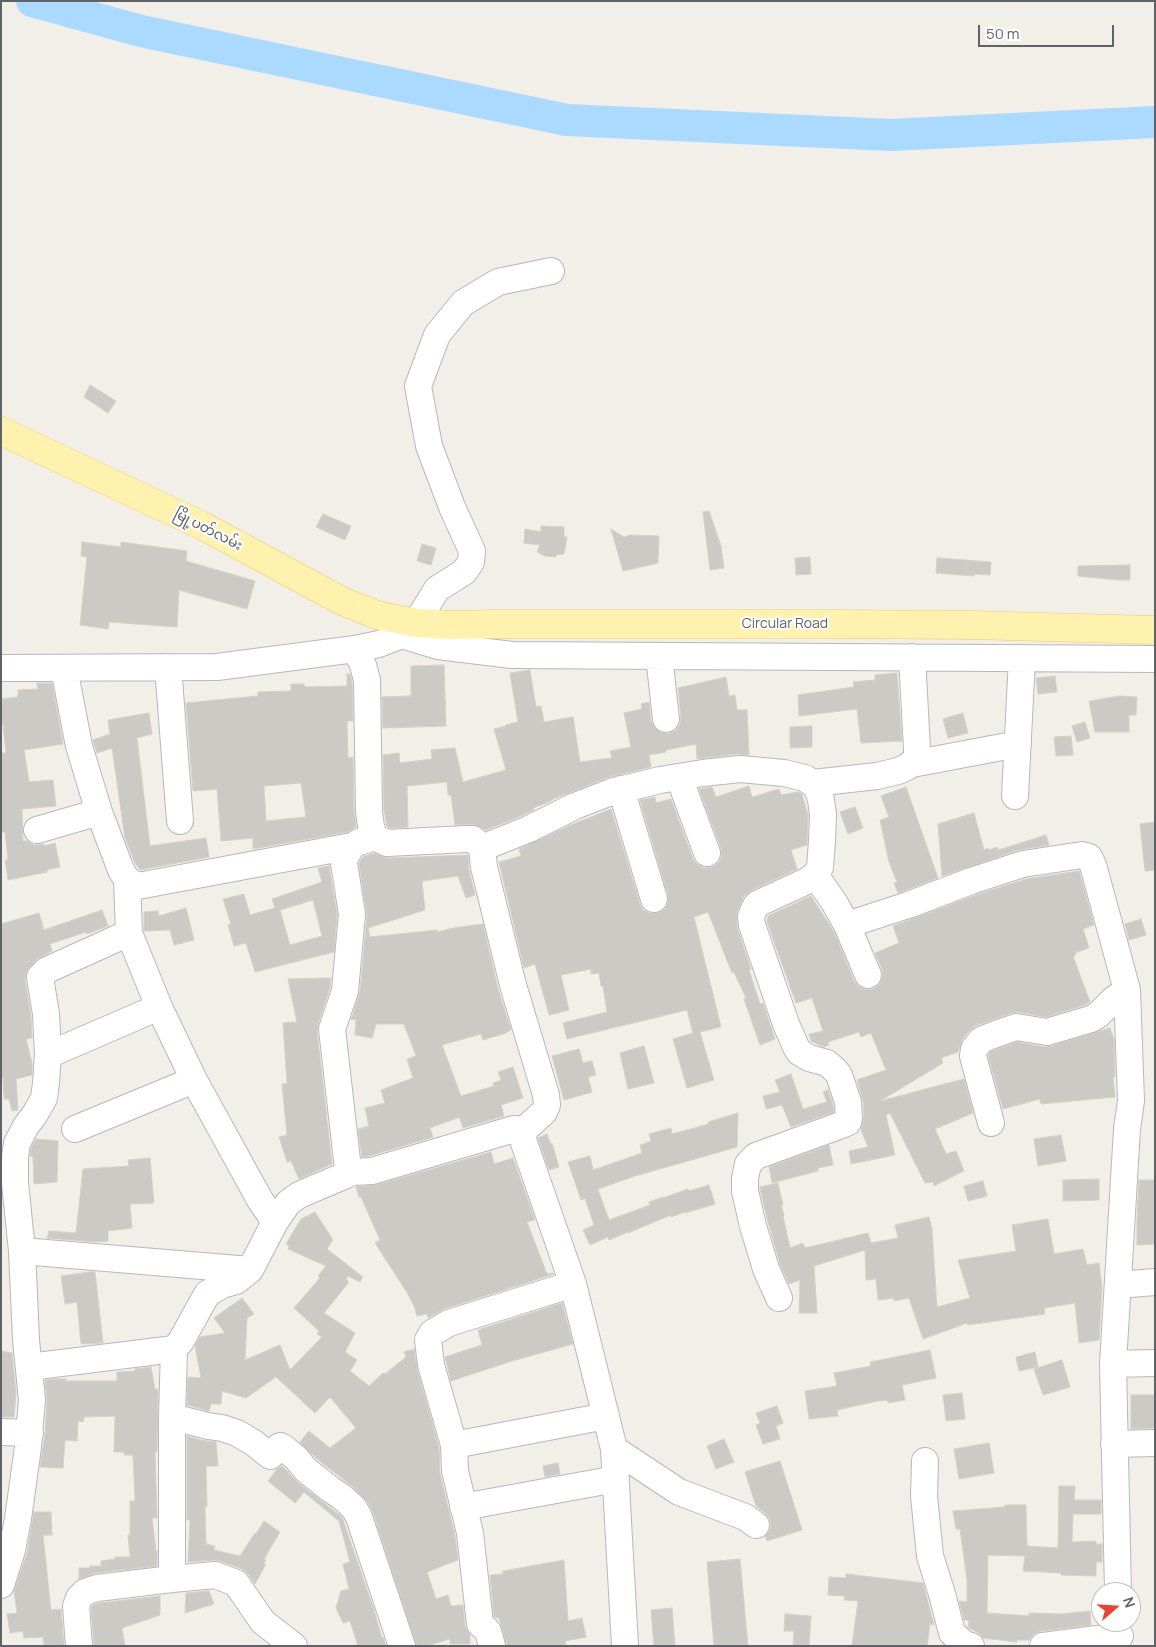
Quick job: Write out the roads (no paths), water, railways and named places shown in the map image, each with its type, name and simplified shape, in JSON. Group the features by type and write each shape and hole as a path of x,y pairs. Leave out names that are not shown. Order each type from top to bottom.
{"main road":[{"name":"မြို့ပတ်လမ်း","path":"1,431 203,526 342,601 409,629"},
{"name":"Circular Road","path":"409,629 452,625 590,624 960,625 1155,630"}],"street":[{"path":"1,668 217,667 355,649 379,644 409,629 437,589 464,572 471,562 472,550 452,507 429,446 418,386 437,336 463,303 498,282 551,271"},
{"path":"409,629 438,646 512,655 1155,659"},
{"path":"346,1175 348,1161 332,1029 345,991 352,914 344,863 345,856 363,842 371,827 369,811 367,680 363,665 355,649"},
{"path":"659,656 666,719"},
{"path":"912,657 917,749 917,758 912,764"},
{"path":"1015,796 1022,658"},
{"path":"168,667 180,821"},
{"path":"64,668 78,746 99,812 121,870 127,880 129,933 158,1007 194,1080 260,1200 275,1222"},
{"path":"812,782 877,776 898,771 912,764 1018,744"},
{"path":"482,848 529,829 575,806 621,789 679,777 740,770 784,773 805,778 817,787 821,800 822,814 820,867 815,876 809,880 757,904 752,917 754,932 786,1024 796,1047 809,1058 827,1063 835,1070 844,1089 849,1112 848,1122 756,1156 748,1164 745,1191 752,1226 778,1298"},
{"path":"679,777 707,853"},
{"path":"621,789 654,899"},
{"path":"38,830 99,812"},
{"path":"127,880 138,886 363,842 473,839 482,848 484,867 513,985 546,1095 544,1112 524,1130 514,1130 372,1171 353,1172 293,1198 275,1222 250,1270 236,1281 207,1294 181,1341 174,1349 172,1579"},
{"path":"847,925 1023,864 1082,855 1089,857 1093,865 1126,990 1131,1101 1127,1128 1113,1364 1118,1582"},
{"path":"815,876 834,902 847,925 868,975"},
{"path":"1,1585 12,1550 30,1433 32,1400 22,1251 15,1183 15,1156 17,1143 44,1098 48,1055 46,1014 40,977 47,970 129,933"},
{"path":"991,1122 973,1056 974,1049 981,1040 1016,1027 1046,1032 1092,1019 1126,990"},
{"path":"48,1055 158,1007"},
{"path":"75,1129 194,1080"},
{"path":"524,1130 523,1140 573,1284 614,1449 625,1646"},
{"path":"22,1251 250,1270"},
{"path":"1118,1286 1155,1282"},
{"path":"492,1646 488,1631 480,1624 470,1533 454,1471 454,1445 431,1365 428,1340 432,1333 449,1323 573,1284"},
{"path":"29,1367 174,1349"},
{"path":"1113,1364 1155,1364"},
{"path":"454,1445 606,1416"},
{"path":"172,1417 237,1433 254,1443 270,1456 280,1446 296,1458 306,1470 330,1490 342,1496 354,1508 359,1517 402,1646"},
{"path":"1,1432 30,1433"},
{"path":"1114,1444 1155,1443"},
{"path":"614,1449 679,1492 744,1517 756,1525"},
{"path":"925,1461 924,1496 930,1556 952,1633 966,1645 971,1646"},
{"path":"463,1507 616,1480"},
{"path":"80,1646 76,1606 79,1598 85,1592 97,1588 215,1575 236,1583 263,1622 294,1646"},
{"path":"1043,1646 1120,1635"}],"waterway":[{"path":"32,1 141,31 567,120 891,135 1155,122"}]}
